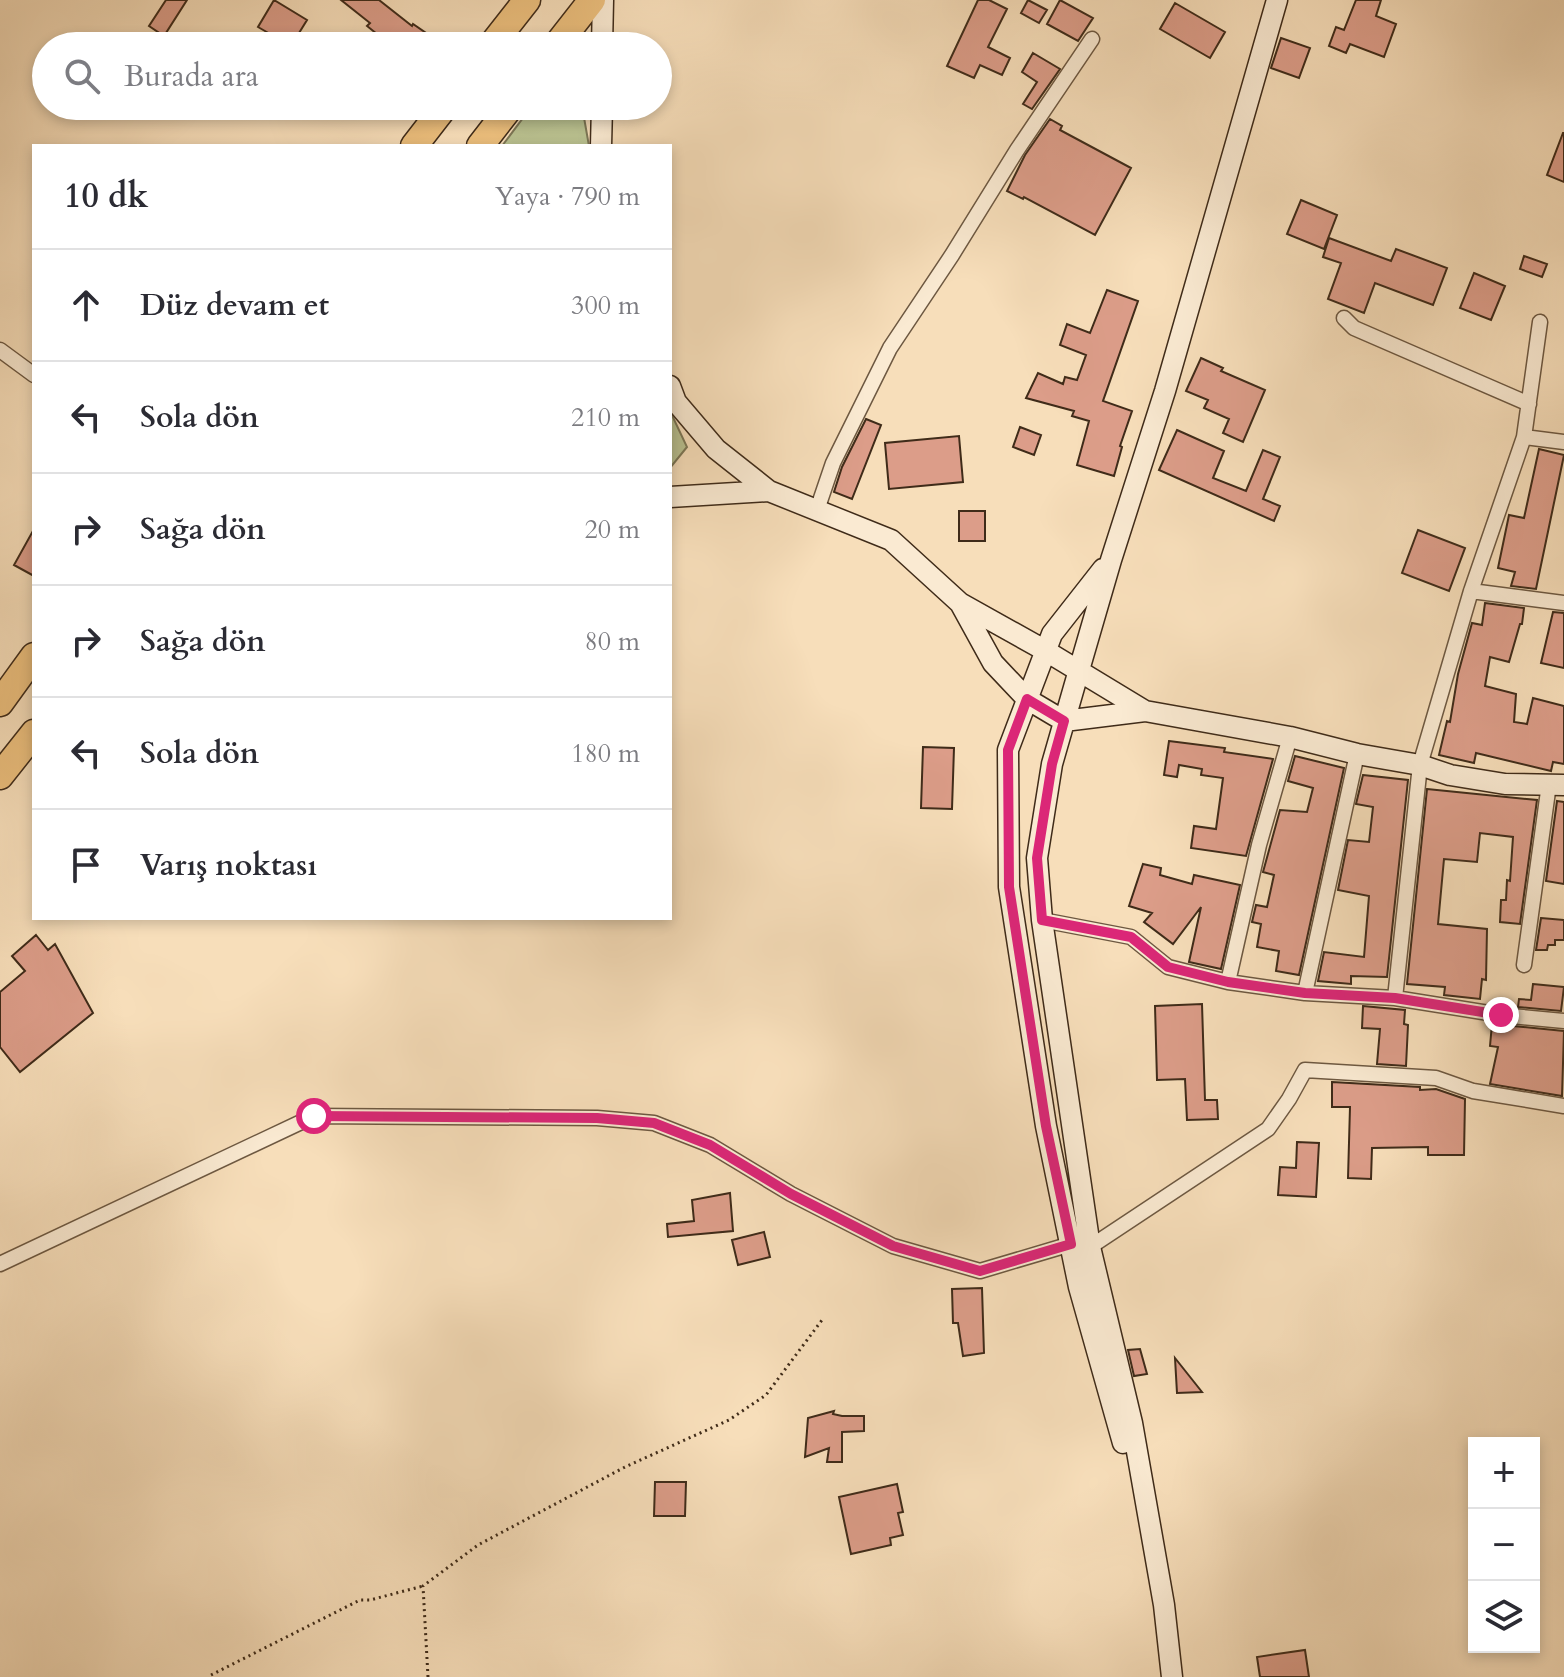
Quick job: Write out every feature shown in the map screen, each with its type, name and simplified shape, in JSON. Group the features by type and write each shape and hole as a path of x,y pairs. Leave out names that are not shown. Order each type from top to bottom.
{"highway":[{"path":"502,32 527,0"},
{"path":"567,32 592,0"},
{"path":"416,144 434,120"},
{"path":"482,144 500,120"},
{"path":"0,703 32,659"},
{"path":"0,776 32,736"}],"street":[{"path":"602,32 603,0"},
{"path":"1163,1677 1133,1478 1079,1287 1080,1246 1037,858 1052,764 1064,721 1165,391 1277,0"},
{"path":"817,510 833,463 890,348 1092,39"},
{"path":"601,144 602,120"},
{"path":"1344,318 1354,328 1529,404"},
{"path":"1395,998 1420,765 1471,591 1524,437 1540,322"},
{"path":"0,350 32,374"},
{"path":"672,391 676,402 716,449 769,491 891,540 960,603 1145,711"},
{"path":"1524,437 1564,442"},
{"path":"672,497 769,491"},
{"path":"1111,560 1052,634 1008,750 1009,887 1046,1126 1132,1423 1164,1605 1172,1677"},
{"path":"1471,591 1564,603"},
{"path":"960,603 993,663 1027,699 1064,721 1145,711 1290,737 1357,754 1420,765 1450,775 1505,784 1557,785 1524,965"},
{"path":"1228,982 1259,845 1290,737"},
{"path":"1305,993 1357,754"},
{"path":"1042,920 1131,937 1168,967 1228,982 1305,993 1395,998 1501,1015 1564,1021"},
{"path":"0,1264 314,1116 597,1118 654,1123 710,1145 791,1194 893,1246 980,1271 1080,1246 1268,1129 1305,1070 1436,1078 1473,1091 1564,1106"}],"path":[{"path":"211,1675 360,1600 423,1586 478,1545 625,1467 729,1420 766,1395 822,1320"},
{"path":"423,1586 428,1677"}],"green space":[{"path":"522,120 584,120 589,144 504,144"},
{"path":"672,415 687,447 672,466"}],"building":[{"path":"166,0 187,0 167,32 158,32 149,26"},
{"path":"274,0 307,20 300,32 267,32 258,27"},
{"path":"341,0 379,0 425,32 374,32 367,26 370,23"},
{"path":"978,0 989,0 1007,9 988,47 1010,58 1002,75 980,65 974,78 947,66"},
{"path":"1028,0 1047,10 1039,23 1021,13"},
{"path":"1060,0 1093,18 1078,41 1047,24"},
{"path":"1356,0 1381,0 1376,16 1396,24 1384,57 1350,44 1346,53 1329,46 1336,27 1344,30"},
{"path":"1175,3 1225,32 1210,58 1160,29"},
{"path":"1281,38 1310,48 1299,78 1271,68"},
{"path":"1033,53 1060,69 1032,109 1023,104 1037,82 1022,72"},
{"path":"1050,119 1062,126 1060,130 1131,168 1095,235 1007,191 1025,155"},
{"path":"1564,133 1564,182 1547,175"},
{"path":"1301,200 1337,215 1324,249 1287,234"},
{"path":"1329,238 1391,261 1396,249 1447,268 1433,305 1375,283 1364,313 1328,299 1341,263 1323,257"},
{"path":"1524,256 1547,264 1542,277 1520,269"},
{"path":"1474,273 1505,286 1491,320 1460,308"},
{"path":"1107,290 1138,301 1103,401 1132,411 1114,476 1077,465 1089,421 1072,416 1074,411 1026,398 1038,373 1063,384 1065,377 1077,380 1086,355 1060,345 1067,324 1090,333"},
{"path":"1201,358 1223,368 1221,371 1265,390 1243,442 1223,433 1229,419 1204,408 1208,400 1186,391"},
{"path":"866,419 881,425 852,499 834,492 842,467"},
{"path":"1020,427 1041,435 1034,455 1013,447"},
{"path":"1177,430 1224,451 1213,478 1246,491 1263,450 1280,457 1263,499 1280,506 1274,521 1159,470"},
{"path":"959,436 963,482 889,489 885,443"},
{"path":"1539,449 1564,455 1536,589 1511,586 1515,572 1498,568 1509,515 1524,518"},
{"path":"959,511 985,511 985,541 959,541"},
{"path":"1418,530 1465,548 1449,591 1402,573"},
{"path":"32,533 32,575 14,565"},
{"path":"1485,603 1524,608 1509,662 1490,657 1485,686 1516,694 1514,722 1527,724 1533,698 1564,706 1564,764 1553,762 1551,771 1476,753 1474,763 1439,755 1447,721 1450,722 1458,674 1472,623 1482,625"},
{"path":"1553,612 1564,613 1564,668 1541,663"},
{"path":"1169,741 1225,748 1224,752 1273,759 1246,856 1191,848 1194,826 1216,829 1223,778 1201,775 1202,769 1179,765 1177,777 1164,775"},
{"path":"923,747 954,748 952,809 921,808"},
{"path":"1295,756 1344,768 1299,975 1276,971 1279,951 1257,947 1261,924 1252,922 1256,905 1267,907 1274,875 1263,872 1280,810 1307,812 1313,788 1288,781"},
{"path":"1363,775 1408,780 1387,977 1351,976 1351,984 1318,981 1324,952 1364,957 1369,896 1338,890 1348,840 1369,842 1373,807 1356,804"},
{"path":"1427,789 1537,800 1520,924 1500,922 1501,900 1506,900 1507,880 1510,881 1513,837 1480,833 1477,862 1444,859 1438,924 1487,929 1486,980 1482,979 1480,999 1444,995 1445,987 1407,984"},
{"path":"1557,801 1564,802 1564,884 1546,881"},
{"path":"1143,864 1161,868 1160,875 1192,884 1194,875 1240,885 1221,969 1189,962 1201,907 1173,944 1144,922 1152,913 1129,906"},
{"path":"1541,918 1564,920 1564,940 1555,940 1555,945 1548,945 1547,950 1536,950"},
{"path":"36,935 48,950 55,944 93,1013 20,1072 0,1047 0,992 25,971 12,956"},
{"path":"1533,984 1564,987 1561,1011 1518,1007 1519,999 1531,1000"},
{"path":"1202,1004 1205,1100 1217,1100 1218,1119 1187,1120 1185,1079 1157,1080 1155,1006"},
{"path":"1363,1006 1405,1010 1404,1024 1408,1025 1406,1066 1377,1064 1380,1029 1362,1028"},
{"path":"1492,1024 1564,1031 1562,1096 1490,1084 1498,1047 1490,1046"},
{"path":"1332,1082 1436,1089 1465,1099 1464,1155 1428,1155 1428,1147 1372,1148 1371,1179 1348,1178 1350,1107 1332,1107"},
{"path":"1297,1142 1319,1143 1316,1197 1278,1195 1280,1167 1296,1168"},
{"path":"730,1193 733,1231 668,1237 667,1224 694,1221 692,1200"},
{"path":"764,1232 770,1257 738,1265 732,1240"},
{"path":"982,1288 984,1353 963,1356 958,1323 953,1323 952,1289"},
{"path":"1140,1349 1147,1374 1134,1376 1128,1350"},
{"path":"1175,1358 1202,1392 1177,1393"},
{"path":"834,1411 833,1414 842,1416 864,1416 864,1431 842,1432 842,1462 827,1462 829,1448 805,1457 808,1418"},
{"path":"655,1482 686,1482 685,1516 654,1516"},
{"path":"897,1484 903,1512 898,1513 903,1535 890,1538 891,1545 851,1554 839,1497"},
{"path":"1305,1650 1309,1677 1260,1677 1257,1657"}],"route":[{"path":"314,1116 597,1118 654,1123 710,1145 791,1194 893,1246 980,1271 1071,1244 1046,1126 1009,887 1008,750 1027,699 1064,721 1052,764 1037,858 1042,920 1131,937 1168,967 1228,982 1305,993 1395,998 1501,1015"}]}
